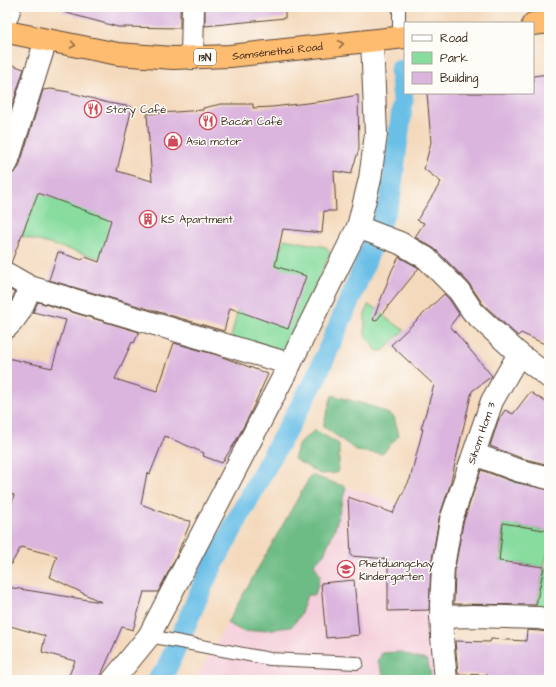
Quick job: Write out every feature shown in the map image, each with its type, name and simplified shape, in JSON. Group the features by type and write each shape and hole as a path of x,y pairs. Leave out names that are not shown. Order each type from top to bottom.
{"highway":[{"path":"534,24 549,22"},
{"name":"Samsènethaï Road","path":"7,32 118,54 173,58 230,56 402,38"}],"street":[{"path":"7,16 10,7"},
{"path":"192,58 193,7"},
{"path":"7,163 46,40"},
{"path":"113,680 157,637 290,364 363,229 376,134 372,41"},
{"path":"363,229 400,244 426,258 459,291 473,312 519,354 549,377"},
{"path":"7,274 30,287 290,364"},
{"path":"7,327 21,310 30,287"},
{"name":"Sihom Hom 3","path":"446,680 441,617 443,567 451,520 492,401 519,354"},
{"path":"474,454 518,470 549,478"},
{"path":"441,617 473,616 539,618 549,620"}],"lane":[{"path":"399,7 402,38"},
{"path":"157,637 270,660 357,663"}],"shaded area":[{"name":"Phetduangchay Kindergarten","path":"311,475 435,516 435,680 195,680"}],"green space":[{"path":"47,169 112,218 170,278 21,236"},
{"path":"284,239 326,247 330,253 286,352 231,338 253,243 282,248"},
{"path":"368,305 379,310 386,318 404,330 383,351 377,351 365,335 365,315"},
{"path":"332,395 377,408 394,417 399,435 382,454 357,451 323,426"},
{"path":"315,430 339,444 339,462 337,473 320,474 294,459 299,443"},
{"path":"311,475 346,487 335,528 324,554 314,564 320,576 315,595 307,595 300,616 291,627 244,632 227,623"},
{"path":"511,479 526,480 515,525 549,531 549,550 544,566 549,568 549,614 535,611 544,567 514,563 505,609 507,569 500,567 503,525 500,524"},
{"path":"401,652 413,657 427,660 431,675 425,680 385,680 378,661 382,653"}],"building":[{"path":"64,7 180,7 180,28 118,27 63,12"},
{"path":"205,7 285,7 285,18 205,26"},
{"path":"7,63 24,69 7,122"},
{"path":"549,74 549,346 521,333 518,336 483,304 468,282 435,249 415,237 424,223 417,220 441,182 424,169 431,142 427,94 534,94 534,76"},
{"path":"51,89 69,92 108,103 132,107 117,171 152,181 147,114 203,110 203,108 221,104 253,104 253,108 272,107 325,101 358,95 359,149 351,174 334,171 336,211 324,211 322,233 283,229 275,266 306,276 288,329 230,308 224,331 49,280 58,252 82,260 85,257 99,262 111,220 38,193 11,263 7,262 7,175 15,172 19,167 43,90"},
{"path":"399,257 419,268 376,321 373,320 392,270"},
{"path":"7,288 15,293 9,305 7,305"},
{"path":"444,294 459,314 450,326 492,376 472,391 450,485 439,518 431,566 429,610 388,611 388,559 351,556 348,497 393,513 410,479 423,429 421,429 434,385 391,345"},
{"path":"38,302 139,332 134,343 132,342 115,379 157,392 174,343 217,355 268,374 250,414 236,441 222,463 203,456 204,453 165,436 150,474 147,473 141,504 179,519 191,521 176,557 158,592 144,592 133,630 122,627 99,680 67,680 75,661 42,652 45,636 7,625 7,587 101,602 50,577 57,556 21,547 7,571 7,522 14,495 7,493 7,358 52,368 66,320 33,312"},
{"path":"530,392 549,404 549,465 521,458 490,446 498,421 505,410 513,414"},
{"path":"481,470 514,482 549,490 549,531 503,523 499,561 544,567 536,605 454,604 455,568 463,523"},
{"path":"354,580 359,635 326,638 321,583"},
{"path":"527,630 549,632 549,680 488,680 488,675 458,674 455,641 490,642 491,639 526,641"}],"waterway":[{"path":"157,680 166,670 207,576 315,380 360,276 390,199 403,101 400,70"}],"place":[{"name":"Story Café","path":"93,109"},
{"name":"Bacán Café","path":"208,121"},
{"name":"Asia motor","path":"173,141"},
{"name":"KS Apartment","path":"148,219"},
{"name":"Phetduangchay Kindergarten","path":"346,569"}]}
